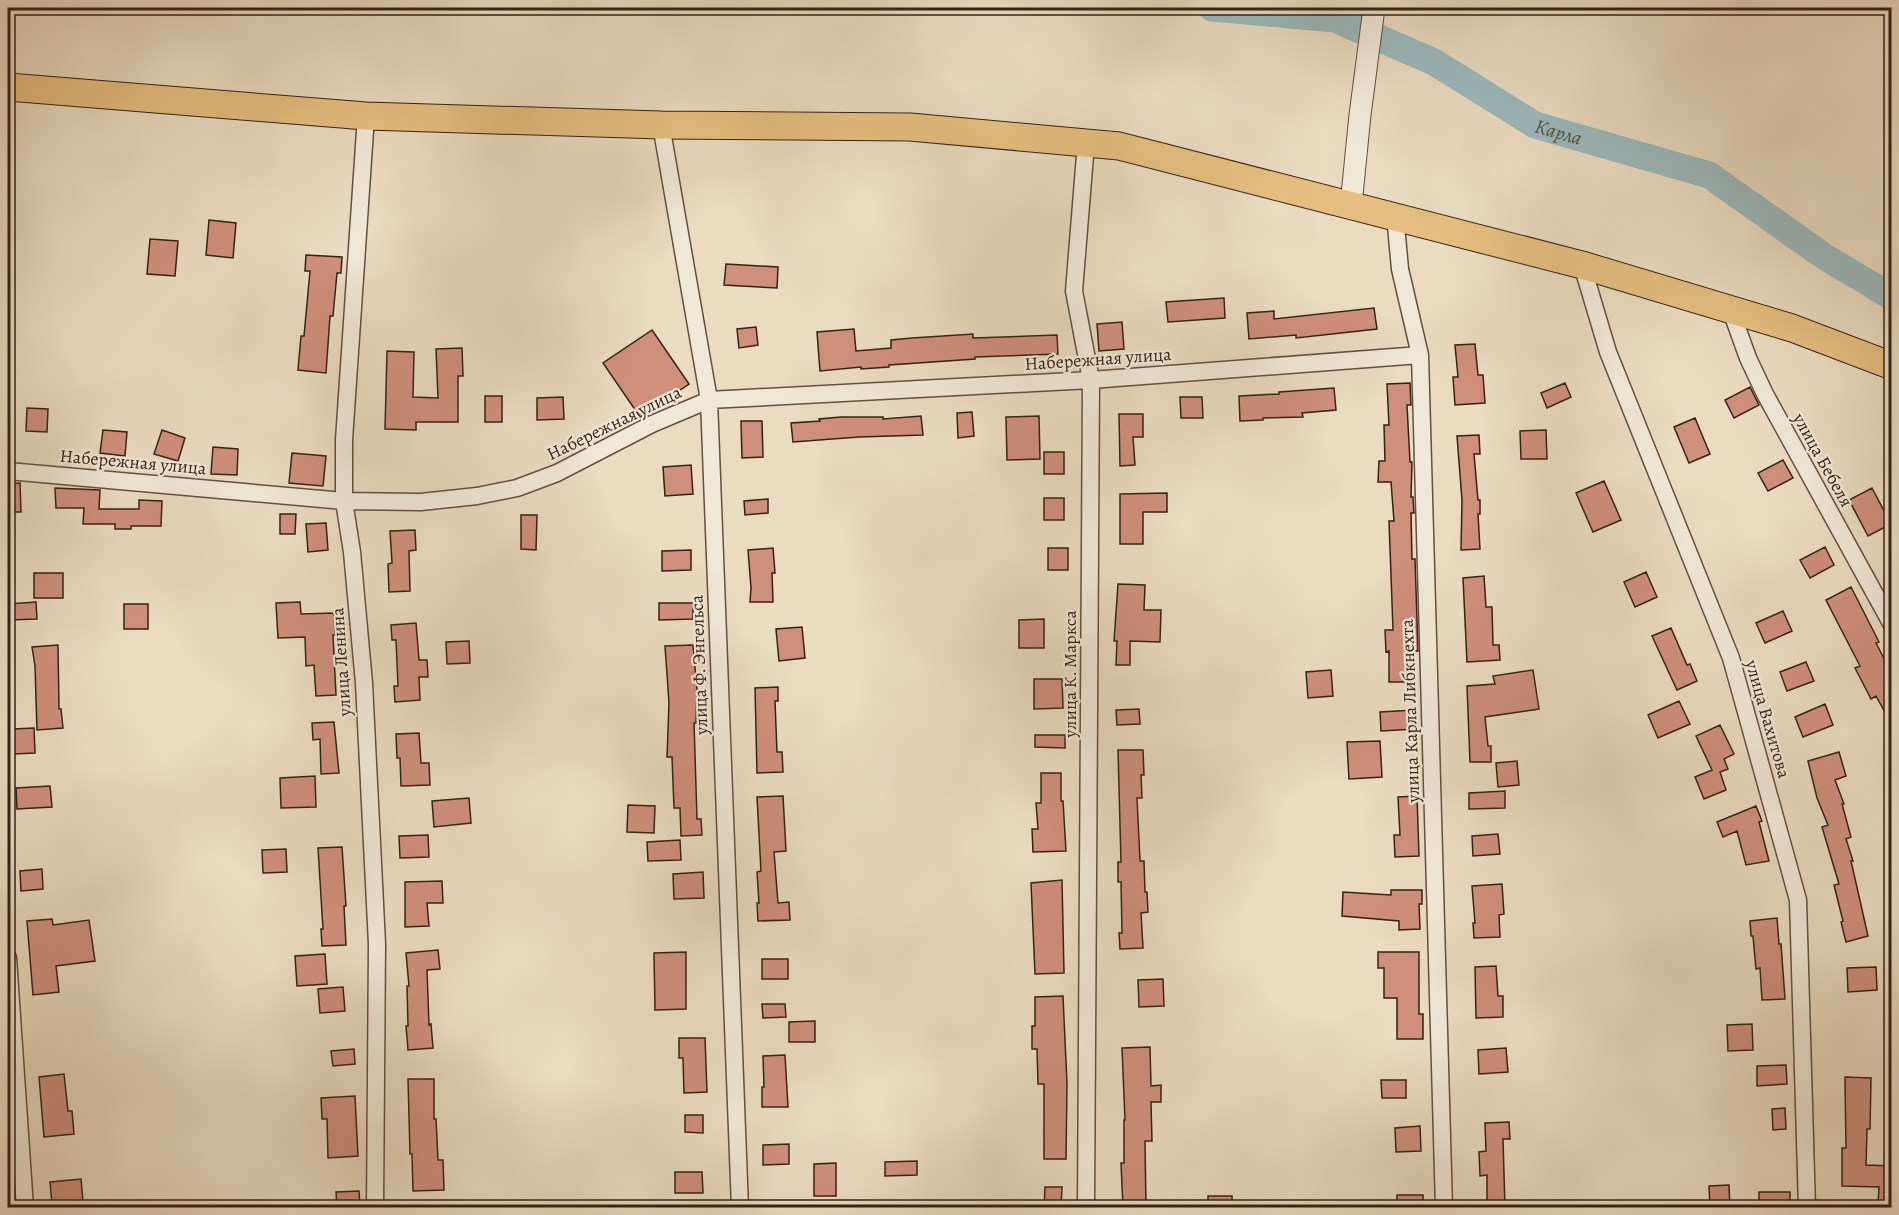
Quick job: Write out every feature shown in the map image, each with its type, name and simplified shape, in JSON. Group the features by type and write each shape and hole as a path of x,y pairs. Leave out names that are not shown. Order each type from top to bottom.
{"highway":[{"path":"8,87 366,116 662,125 910,127 1119,146 1395,215 1582,265 1792,327 1892,366"}],"street":[{"path":"1351,205 1374,8"},
{"name":"улица Ленина","path":"366,116 344,440 344,501 352,552 364,683 377,944 375,1208"},
{"name":"улица Ф. Энгельса","path":"662,125 709,400 740,1208"},
{"name":"улица К. Маркса","path":"1086,143 1074,291 1091,380 1086,1208"},
{"name":"улица Карла Либкнехта","path":"1395,215 1400,269 1420,355 1444,1208"},
{"name":"улица Вахитова","path":"1582,265 1608,352 1731,658 1798,900 1807,1208"},
{"name":"улица Бебеля","path":"1730,308 1748,358 1765,394 1892,625"},
{"name":"Набережная улица","path":"8,471 344,501 421,502 477,496 517,488 557,473 652,424 709,400 1091,380 1420,355"},
{"path":"8,958 25,1208"}],"building":[{"path":"209,220 236,223 233,258 206,255"},
{"path":"150,239 178,241 175,276 147,274"},
{"path":"306,255 342,257 341,273 337,273 333,316 330,316 326,373 298,370 301,336 304,336 310,271 305,271"},
{"path":"726,264 778,267 777,288 724,285"},
{"path":"1224,298 1225,318 1168,322 1166,302"},
{"path":"1374,308 1377,329 1296,338 1296,335 1249,339 1247,313 1274,311 1274,319"},
{"path":"1122,322 1124,349 1099,351 1097,324"},
{"path":"756,327 758,345 739,348 737,329"},
{"path":"854,329 856,351 891,348 891,340 912,338 973,334 973,338 1057,335 1058,354 975,357 975,359 889,365 889,367 820,371 817,332"},
{"path":"652,330 689,384 640,417 603,363"},
{"path":"1475,344 1478,375 1483,375 1485,403 1455,405 1453,377 1458,377 1455,345"},
{"path":"462,348 463,376 458,376 458,422 416,422 416,430 385,429 387,351 414,352 413,397 438,398 436,349"},
{"path":"1410,383 1411,405 1407,405 1410,462 1412,462 1411,497 1413,497 1414,513 1411,513 1412,559 1415,559 1418,651 1415,651 1415,682 1389,682 1389,651 1386,652 1385,630 1393,630 1389,521 1394,521 1391,482 1378,482 1379,461 1385,461 1384,425 1389,425 1387,384"},
{"path":"1565,383 1571,397 1547,408 1541,393"},
{"path":"1750,387 1759,405 1734,418 1725,400"},
{"path":"1334,388 1336,410 1302,413 1303,417 1240,421 1239,396"},
{"path":"485,396 502,396 502,422 485,422"},
{"path":"563,397 564,419 537,420 537,398"},
{"path":"1180,397 1202,397 1203,418 1181,418"},
{"path":"27,408 48,409 47,432 26,431"},
{"path":"972,412 974,436 958,438 957,413"},
{"path":"1119,414 1143,414 1143,437 1133,437 1135,465 1120,466"},
{"path":"921,416 923,435 793,442 791,423 841,417 883,417 883,419"},
{"path":"1039,416 1040,459 1007,460 1006,417"},
{"path":"1695,418 1710,454 1689,463 1674,427"},
{"path":"741,421 762,421 763,457 742,458"},
{"path":"103,430 127,432 125,456 100,453"},
{"path":"162,430 185,438 178,461 154,454"},
{"path":"1546,430 1547,459 1521,459 1520,431"},
{"path":"1479,435 1480,454 1474,454 1478,500 1480,500 1480,514 1478,514 1480,549 1461,550 1462,500 1457,436"},
{"path":"213,447 238,449 237,475 211,474"},
{"path":"1044,452 1064,452 1064,474 1044,474"},
{"path":"292,453 326,456 323,486 289,483"},
{"path":"1783,460 1793,478 1768,491 1758,473"},
{"path":"691,465 693,494 665,496 663,467"},
{"path":"1604,481 1621,520 1593,532 1576,493"},
{"path":"20,483 21,512 8,512 8,484"},
{"path":"55,488 100,490 99,509 139,509 139,500 162,501 161,526 131,526 131,529 115,529 115,524 83,524 84,508 56,508"},
{"path":"1872,488 1891,524 1868,536 1849,500"},
{"path":"1167,493 1167,512 1143,512 1143,544 1120,544 1120,494"},
{"path":"1044,498 1064,498 1064,520 1044,520"},
{"path":"768,499 768,513 745,515 744,501"},
{"path":"280,514 296,514 295,534 280,534"},
{"path":"521,515 537,515 536,550 521,549"},
{"path":"326,523 328,550 308,552 306,524"},
{"path":"415,530 416,550 409,551 410,591 389,592 388,564 392,563 390,531"},
{"path":"1825,547 1834,565 1810,578 1800,560"},
{"path":"773,548 775,573 772,573 773,602 750,602 748,550"},
{"path":"1048,548 1068,548 1068,570 1048,570"},
{"path":"691,550 691,570 662,571 662,551"},
{"path":"1646,572 1657,597 1635,607 1624,582"},
{"path":"34,573 63,573 63,598 34,598"},
{"path":"1484,576 1486,607 1492,607 1493,645 1499,645 1500,660 1467,662 1463,578"},
{"path":"1118,584 1145,585 1144,610 1161,610 1160,642 1130,641 1130,665 1116,665 1117,641 1114,641"},
{"path":"1851,587 1879,642 1876,643 1892,674 1892,725 1876,696 1871,699 1855,668 1860,666 1826,600"},
{"path":"36,602 37,619 8,620 8,604"},
{"path":"300,602 301,614 334,613 336,695 316,696 314,665 306,666 305,637 278,638 276,603"},
{"path":"659,603 693,603 693,619 659,620"},
{"path":"124,604 148,604 148,629 124,629"},
{"path":"1783,611 1792,631 1765,643 1756,623"},
{"path":"1044,619 1044,648 1019,648 1019,620"},
{"path":"416,623 419,660 427,660 428,677 419,677 420,700 395,702 394,686 398,686 396,640 392,640 391,625"},
{"path":"802,627 805,658 779,661 776,629"},
{"path":"1671,628 1687,665 1690,664 1697,681 1677,690 1652,636"},
{"path":"469,641 470,663 447,664 446,642"},
{"path":"58,645 59,709 61,709 63,728 37,730 35,666 32,647"},
{"path":"693,645 697,690 696,723 694,723 697,819 701,819 702,835 681,836 680,808 674,808 672,757 667,757 669,703 665,646"},
{"path":"1806,662 1814,681 1787,691 1780,672"},
{"path":"1331,670 1333,696 1308,698 1306,672"},
{"path":"1533,670 1539,709 1485,717 1488,746 1491,746 1491,762 1470,762 1467,686 1495,684 1493,676"},
{"path":"1034,679 1062,679 1063,708 1034,709"},
{"path":"778,687 778,701 775,701 777,752 782,752 783,772 757,773 755,688"},
{"path":"1679,701 1690,724 1658,738 1648,715"},
{"path":"1825,704 1833,725 1803,737 1795,717"},
{"path":"1139,709 1140,724 1117,725 1116,710"},
{"path":"1415,710 1416,729 1381,731 1380,712"},
{"path":"334,722 339,773 321,774 320,739 313,740 312,723"},
{"path":"1720,725 1734,754 1724,759 1728,769 1720,772 1726,790 1704,799 1695,777 1712,770 1696,736"},
{"path":"34,728 35,753 14,754 13,729"},
{"path":"419,733 421,763 429,763 430,785 401,786 396,734"},
{"path":"1035,735 1065,735 1065,748 1035,747"},
{"path":"1380,741 1382,777 1349,779 1347,742"},
{"path":"1118,750 1143,750 1142,798 1137,798 1140,861 1144,861 1148,912 1141,913 1143,948 1120,949 1119,933 1122,933 1121,882 1118,882 1118,862 1121,862"},
{"path":"1839,752 1846,776 1835,780 1844,804 1842,804 1851,837 1846,839 1853,861 1851,861 1868,936 1846,942 1834,885 1839,884 1822,827 1828,825 1817,798 1808,761"},
{"path":"1517,761 1519,785 1498,787 1496,763"},
{"path":"1041,773 1061,773 1066,851 1033,852 1032,829 1038,829 1036,803 1041,803"},
{"path":"315,776 316,807 281,808 280,778"},
{"path":"50,786 52,807 17,809 16,788"},
{"path":"1505,791 1505,808 1469,809 1469,793"},
{"path":"783,796 786,851 774,852 778,903 789,902 790,920 758,921 757,872 761,871 757,797"},
{"path":"1417,796 1419,856 1395,857 1394,835 1400,835 1398,797"},
{"path":"469,798 471,823 434,827 432,801"},
{"path":"628,805 655,806 654,833 627,832"},
{"path":"1756,806 1762,821 1759,822 1769,861 1746,865 1737,831 1723,837 1717,822"},
{"path":"1498,834 1500,854 1473,856 1472,836"},
{"path":"428,835 429,857 400,858 399,836"},
{"path":"680,840 681,860 648,861 647,842"},
{"path":"342,847 346,945 322,946 318,848"},
{"path":"286,849 287,872 263,873 262,850"},
{"path":"42,869 43,889 21,891 20,871"},
{"path":"703,872 704,898 674,899 673,874"},
{"path":"1062,880 1064,973 1035,974 1031,883"},
{"path":"442,881 443,903 427,903 429,926 405,927 405,882"},
{"path":"1502,884 1504,914 1499,915 1500,937 1474,938 1472,886"},
{"path":"1391,890 1422,890 1422,904 1419,904 1420,929 1399,930 1399,921 1342,916 1343,892 1391,895"},
{"path":"1777,918 1785,999 1762,1000 1760,968 1756,969 1750,921"},
{"path":"52,919 53,925 89,920 95,961 56,966 59,992 33,995 27,921"},
{"path":"438,950 440,969 427,970 429,1025 431,1024 433,1048 408,1050 406,1026 408,1026 407,986 409,986 406,953"},
{"path":"686,952 686,1009 655,1010 654,953"},
{"path":"1378,952 1419,952 1419,1014 1423,1014 1423,1039 1397,1039 1397,998 1384,998 1384,968 1378,968"},
{"path":"325,954 327,984 297,986 295,956"},
{"path":"762,959 788,959 788,979 762,979"},
{"path":"1496,966 1498,996 1503,996 1503,1017 1476,1018 1475,967"},
{"path":"1876,967 1877,990 1848,992 1847,968"},
{"path":"1163,979 1164,1006 1139,1007 1138,980"},
{"path":"343,987 345,1011 320,1013 318,989"},
{"path":"1063,996 1067,1084 1066,1159 1044,1159 1044,1084 1038,1084 1037,1049 1032,1049 1035,997"},
{"path":"762,1004 785,1004 786,1017 763,1018"},
{"path":"815,1021 815,1042 789,1042 789,1022"},
{"path":"1752,1024 1753,1050 1728,1051 1727,1025"},
{"path":"679,1038 705,1038 707,1092 684,1093 683,1058 679,1058"},
{"path":"1150,1047 1151,1086 1161,1085 1161,1102 1151,1102 1152,1141 1145,1141 1146,1208 1123,1208 1121,1163 1124,1163 1125,1120 1122,1048"},
{"path":"1506,1048 1508,1072 1479,1074 1478,1050"},
{"path":"354,1049 355,1064 333,1066 331,1051"},
{"path":"785,1055 788,1107 762,1107 763,1056"},
{"path":"1786,1065 1787,1084 1757,1086 1757,1066"},
{"path":"64,1074 68,1111 72,1111 74,1134 44,1137 39,1077"},
{"path":"1845,1077 1871,1078 1870,1129 1867,1129 1866,1165 1892,1166 1892,1204 1878,1204 1879,1187 1842,1186 1842,1148 1846,1148"},
{"path":"408,1079 434,1079 434,1119 436,1119 438,1160 443,1160 444,1190 413,1191"},
{"path":"1381,1080 1406,1080 1406,1098 1382,1098"},
{"path":"355,1096 358,1156 328,1158 327,1119 322,1119 321,1098"},
{"path":"1785,1108 1786,1129 1773,1130 1772,1109"},
{"path":"685,1115 703,1115 703,1133 685,1132"},
{"path":"1509,1122 1510,1139 1503,1139 1505,1208 1487,1208 1487,1175 1480,1176 1479,1152 1486,1151 1485,1123"},
{"path":"1420,1126 1421,1151 1396,1152 1395,1128"},
{"path":"789,1144 789,1164 763,1165 763,1145"},
{"path":"917,1161 917,1175 885,1176 885,1162"},
{"path":"836,1163 836,1196 814,1196 814,1164"},
{"path":"675,1172 702,1172 703,1193 675,1193"},
{"path":"81,1179 83,1202 52,1205 50,1182"},
{"path":"1729,1185 1730,1208 1710,1208 1709,1186"},
{"path":"1045,1187 1062,1187 1061,1208 1044,1208"},
{"path":"359,1191 360,1205 337,1207 336,1192"},
{"path":"1759,1192 1790,1192 1790,1208 1759,1208"},
{"path":"1397,1195 1423,1195 1423,1208 1397,1208"},
{"path":"1208,1196 1232,1196 1232,1208 1208,1208"}],"waterway":[{"name":"Карла","path":"1212,8 1335,19 1434,62 1535,125 1709,175 1825,257 1892,297"}]}
